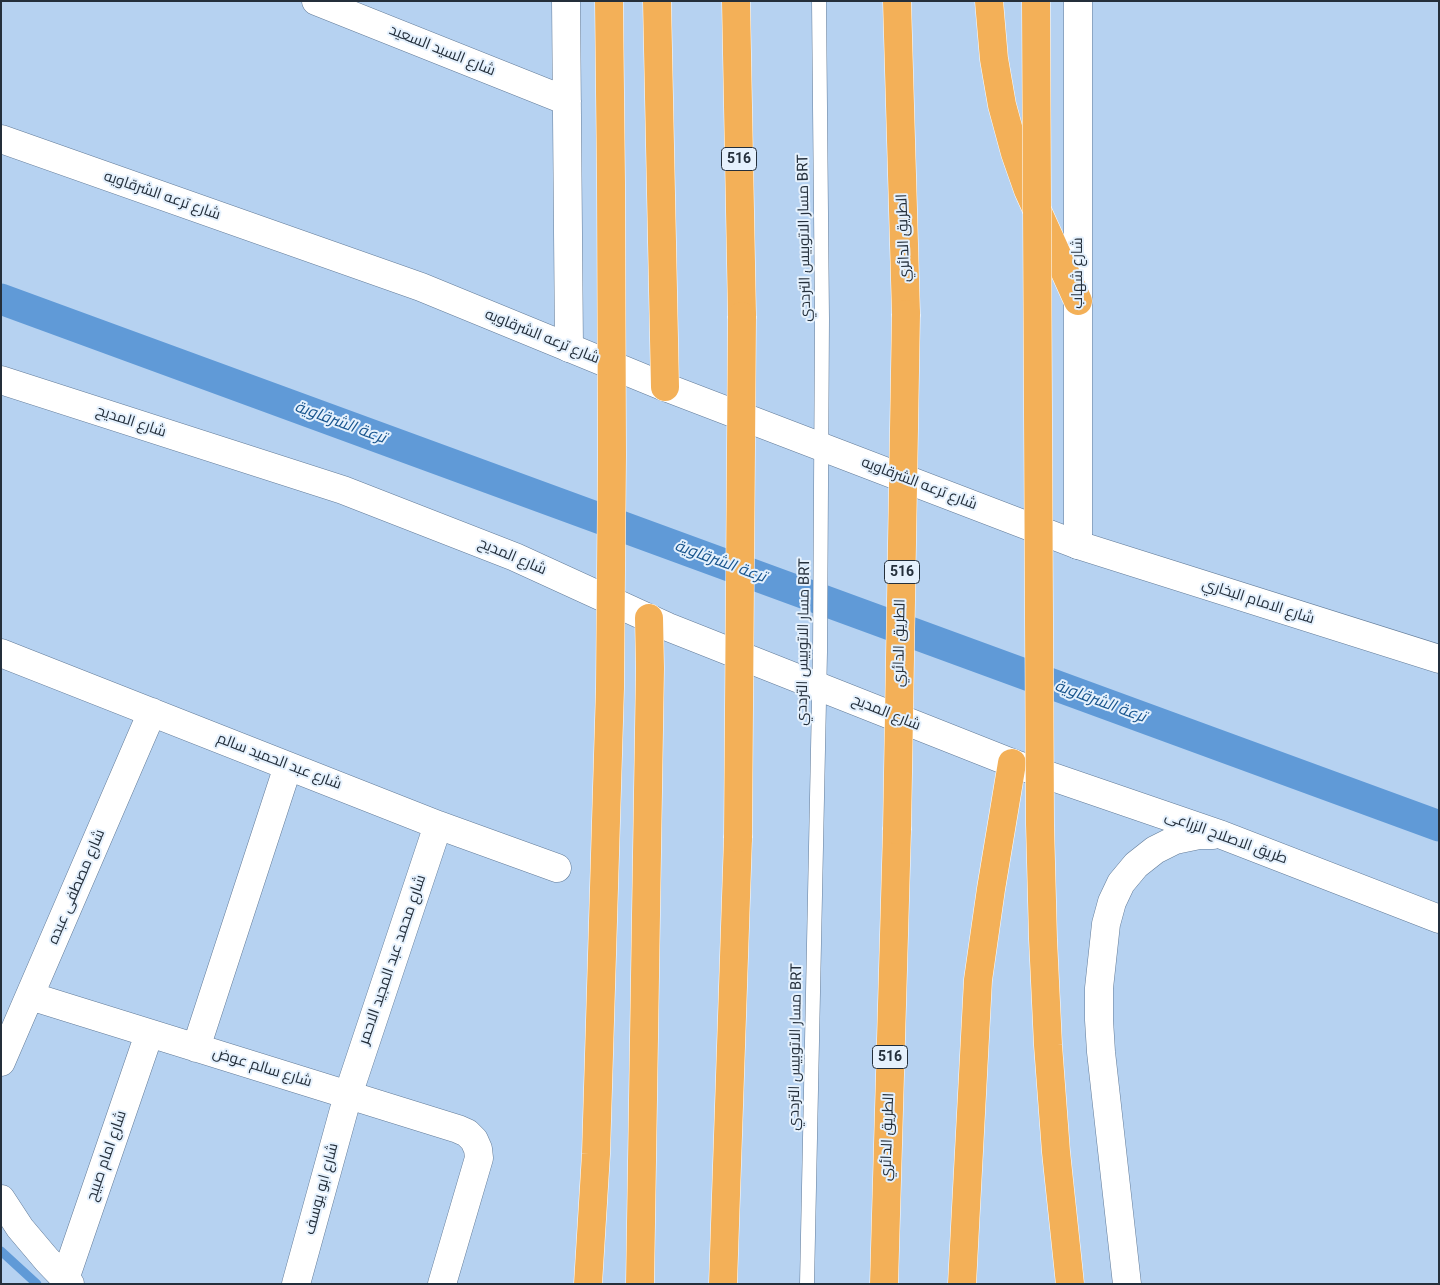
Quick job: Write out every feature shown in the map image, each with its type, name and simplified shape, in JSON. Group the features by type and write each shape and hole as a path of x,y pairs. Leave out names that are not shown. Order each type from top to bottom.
{"highway":[{"path":"588,1284 597,1134 610,688 612,455 609,1"},
{"path":"657,1 665,387"},
{"name":"516","path":"723,1284 738,838 742,316 736,1"},
{"name":"الطريق الدائري","path":"884,1284 897,830 906,314 897,1"},
{"path":"989,1 994,59 1002,105 1015,152 1028,190 1078,301"},
{"path":"1036,1 1040,824 1043,938 1055,1142 1070,1284"},
{"path":"640,1284 650,668 649,618"},
{"path":"962,1284 978,980 1012,763"}],"street":[{"path":"566,1 568,348"},
{"name":"شارع شهاب","path":"1078,1 1078,545"},
{"name":"شارع السيد السعيد","path":"319,2 567,101"},
{"name":"شارع ترعه الشرقاويه","path":"1,139 420,287 665,387 1078,545"},
{"name":"شارع المديح","path":"1,380 344,490 514,557 649,618 1012,763"},
{"name":"شارع الامام البخاري","path":"1078,545 1439,659"},
{"name":"شارع عبد الحميد سالم","path":"1,653 438,825 558,868"},
{"name":"شارع مصطفى عبده","path":"1,1062 152,712"},
{"name":"طريق الاصلاح الزراعى","path":"1012,763 1222,835 1439,919"},
{"path":"196,1048 288,766"},
{"name":"شارع محمد عبد المجيد الاحمر","path":"348,1094 438,825"},
{"path":"1127,1284 1099,1020 1099,988 1106,924 1112,902 1121,883 1136,865 1155,850 1176,840 1199,835 1222,835"},
{"name":"شارع سالم عوض","path":"30,996 348,1094 467,1133 474,1140 479,1158 442,1284"},
{"name":"شارع امام صبيح","path":"68,1282 149,1034"},
{"name":"شارع ابو يوسف","path":"296,1284 348,1094"},
{"path":"1,1199 20,1228 68,1282"}],"lane":[{"name":"مسار الاتوبيس الترددي BRT","path":"807,1284 820,642 822,319 819,1"}],"waterway":[{"name":"ترعة الشرقاوية","path":"1,299 1439,826"},
{"path":"1,1251 37,1284"}]}
